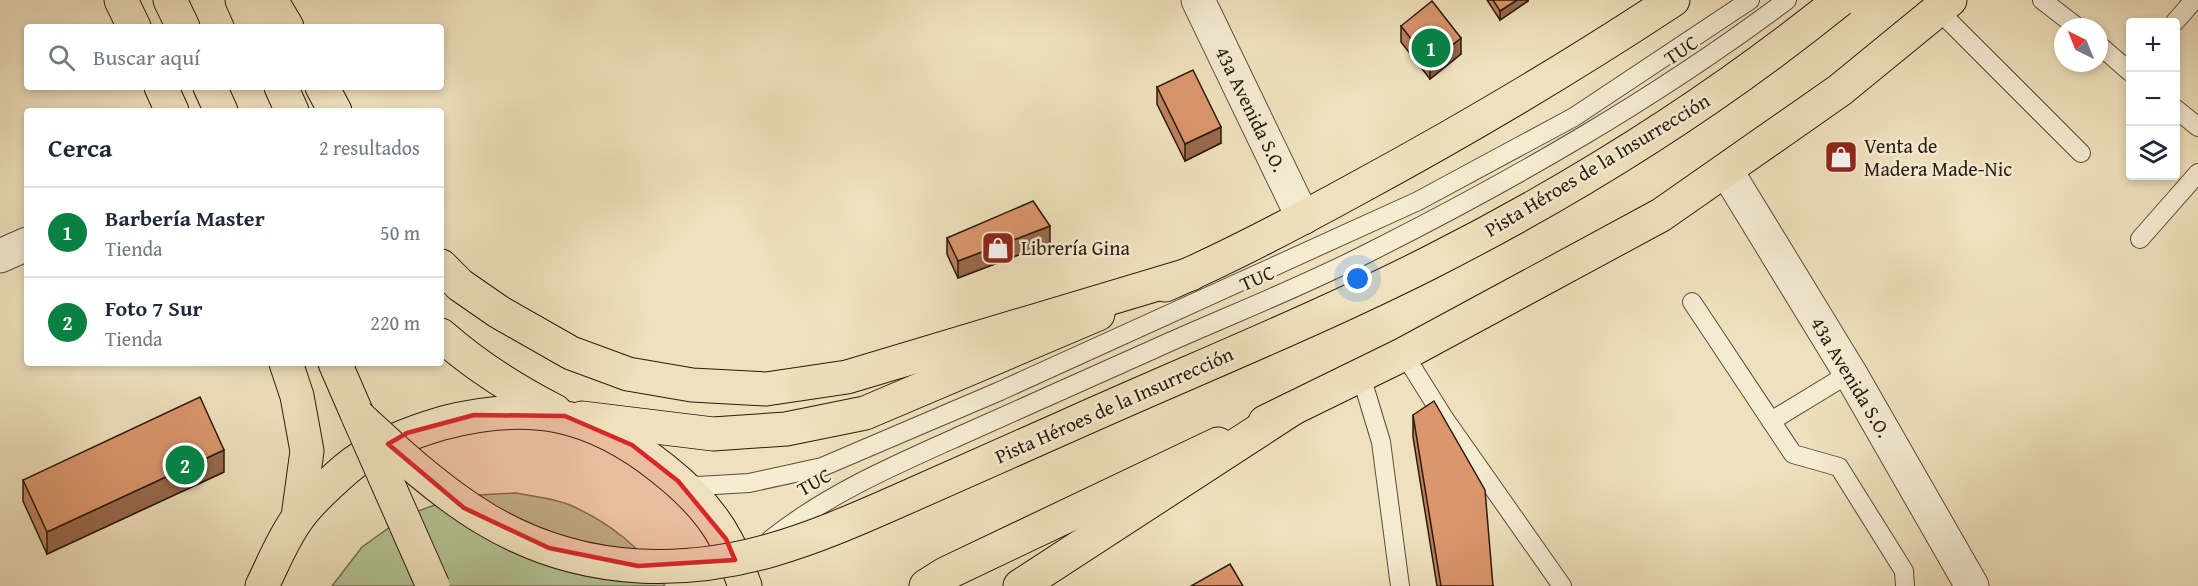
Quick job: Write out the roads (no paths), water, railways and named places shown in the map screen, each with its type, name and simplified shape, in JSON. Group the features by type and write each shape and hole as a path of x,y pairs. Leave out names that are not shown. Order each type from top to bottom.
{"main road":[{"path":"121,0 133,24"},
{"path":"170,0 182,24"},
{"path":"242,0 253,24"},
{"path":"271,0 285,24"},
{"path":"262,586 298,517 347,468 407,433 474,415 522,413 713,434 786,429 865,412 1191,274 1303,218 1464,131 1563,72 1673,0"},
{"name":"Pista Héroes de la Insurrección","path":"358,416 429,481 464,508 509,533 549,548 605,563 668,567 717,563 786,548 931,487 1429,263 1570,186 1649,136 1785,43 1840,0"},
{"path":"926,586 945,574 1361,376 1661,215 1840,90 1944,5"},
{"path":"162,90 171,108"},
{"path":"211,90 220,108"},
{"path":"282,90 291,108"},
{"path":"323,90 333,108"},
{"path":"444,269 460,285 499,312 571,353 628,374 692,384 766,389 847,377 1191,274"},
{"path":"444,338 465,356 518,392 565,416 609,432 632,445 678,481 704,508 726,539 745,586"},
{"path":"287,366 297,396 307,451 298,517"},
{"path":"336,366 433,586"},
{"path":"1020,586 1293,409"}],"street":[{"name":"43a Avenida S.O.","path":"1198,0 1303,218"},
{"name":"43a Avenida S.O.","path":"1725,170 1850,373 1972,586"},
{"path":"0,256 24,245"}],"lane":[{"name":"TUC","path":"678,481 698,486 749,483 822,468 990,396 1418,201 1574,117 1750,0"},
{"name":"TUC","path":"754,586 758,562 771,539 806,511 895,465 1383,245 1583,138 1712,56 1787,0"},
{"path":"2042,0 2065,18"},
{"path":"2178,18 2194,0"},
{"path":"1944,5 2081,153"},
{"path":"2108,53 2126,69"},
{"path":"2180,113 2198,128"},
{"path":"2140,239 2198,173"},
{"path":"1692,302 1793,454 1839,467 1904,571 1905,586"},
{"path":"1404,354 1444,418 1562,586"},
{"path":"1771,422 1850,373"},
{"path":"1361,376 1381,442 1400,586"}],"place":[{"name":"Barbería Master","path":"1431,48"},
{"name":"Venta de Madera Made-Nic","path":"1841,157"},
{"name":"Librería Gina","path":"998,248"},
{"name":"Foto 7 Sur","path":"185,465"}]}
